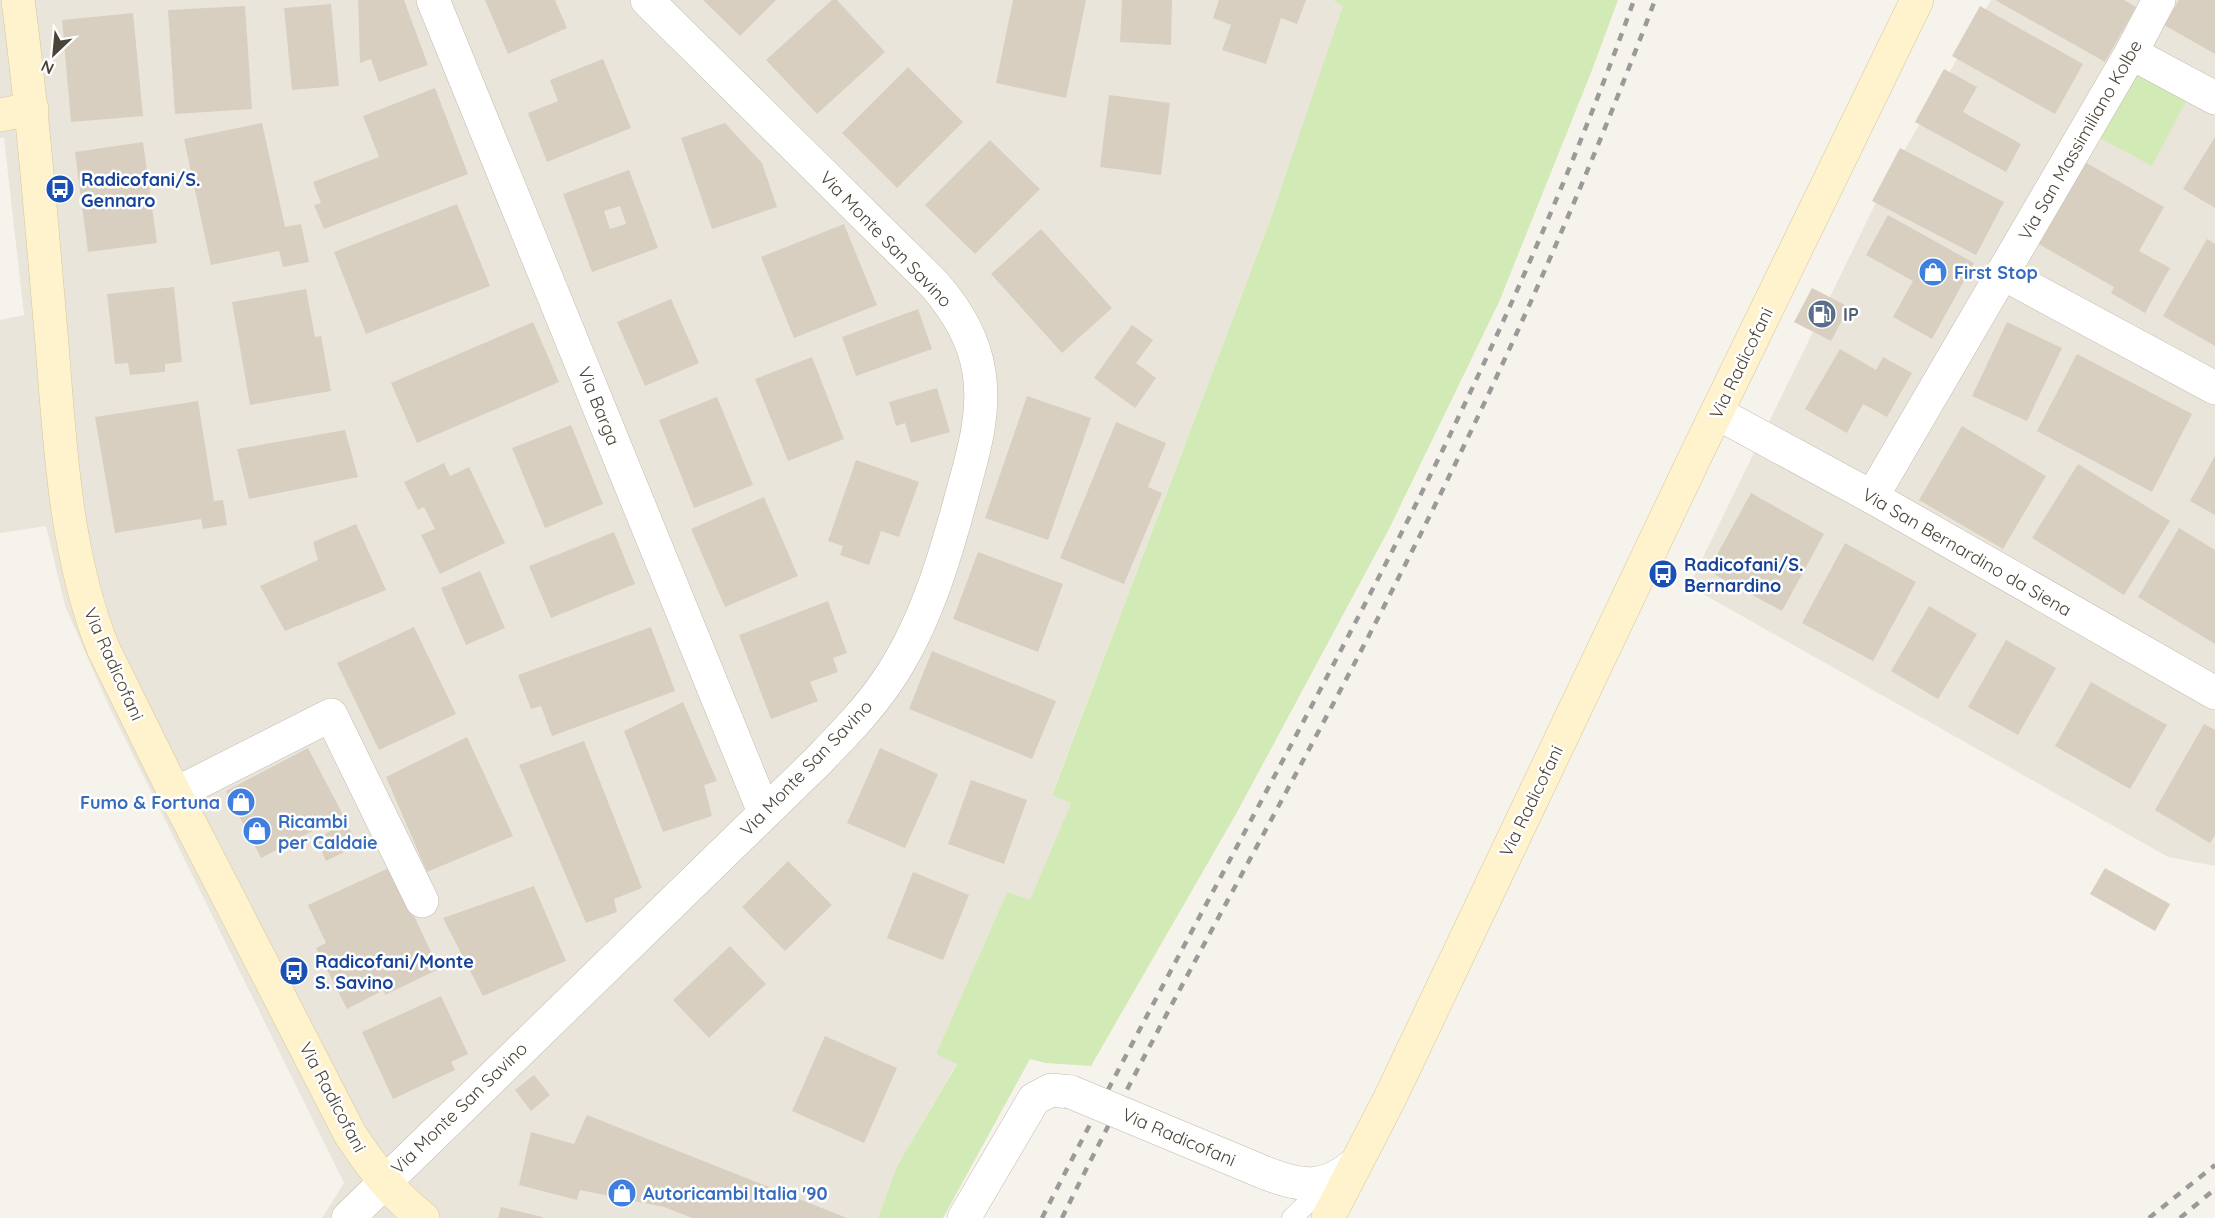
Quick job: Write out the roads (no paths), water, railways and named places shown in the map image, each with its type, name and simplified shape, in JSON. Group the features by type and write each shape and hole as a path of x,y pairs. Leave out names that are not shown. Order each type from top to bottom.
{"street":[{"name":"Via Radicofani","path":"18,0 32,109 62,464 80,578 103,648 175,794 350,1134 385,1181 423,1218"},
{"name":"Via Barga","path":"433,0 764,812"},
{"name":"Via Monte San Savino","path":"348,1218 817,762 886,683 912,636 940,570 975,448 981,412 980,374 974,351 953,307 934,284 646,0"},
{"name":"Via Radicofani","path":"964,1218 1034,1099 1051,1090 1071,1092 1288,1182 1315,1184 1342,1172 1390,1098 1917,0"},
{"name":"Via San Massimiliano Kolbe","path":"1872,497 2131,53 2159,0"},
{"path":"2131,53 2215,98"},
{"path":"0,115 32,109"},
{"path":"2002,273 2215,388"},
{"name":"Via San Bernardino da Siena","path":"1717,413 1872,497 2215,693"},
{"path":"175,794 331,715 423,901"},
{"path":"1328,1218 1342,1172"}],"lane":[{"path":"1292,1218 1342,1172"}],"railway":[{"path":"1042,1218 1364,606 1440,455 1471,391 1557,197 1634,0"},
{"path":"1062,1218 1146,1053 1365,644 1475,423 1539,284 1599,142 1655,0"},
{"path":"2149,1218 2215,1165"},
{"path":"2180,1218 2215,1189"}],"place":[{"name":"Radicofani/S. Gennaro","path":"60,189"},
{"name":"First Stop","path":"1933,272"},
{"name":"IP","path":"1822,314"},
{"name":"Radicofani/S. Bernardino","path":"1663,574"},
{"name":"Fumo & Fortuna","path":"241,802"},
{"name":"Ricambi per Caldaie","path":"257,831"},
{"name":"Radicofani/Monte S. Savino","path":"294,971"},
{"name":"Autoricambi Italia '90","path":"622,1193"}]}
